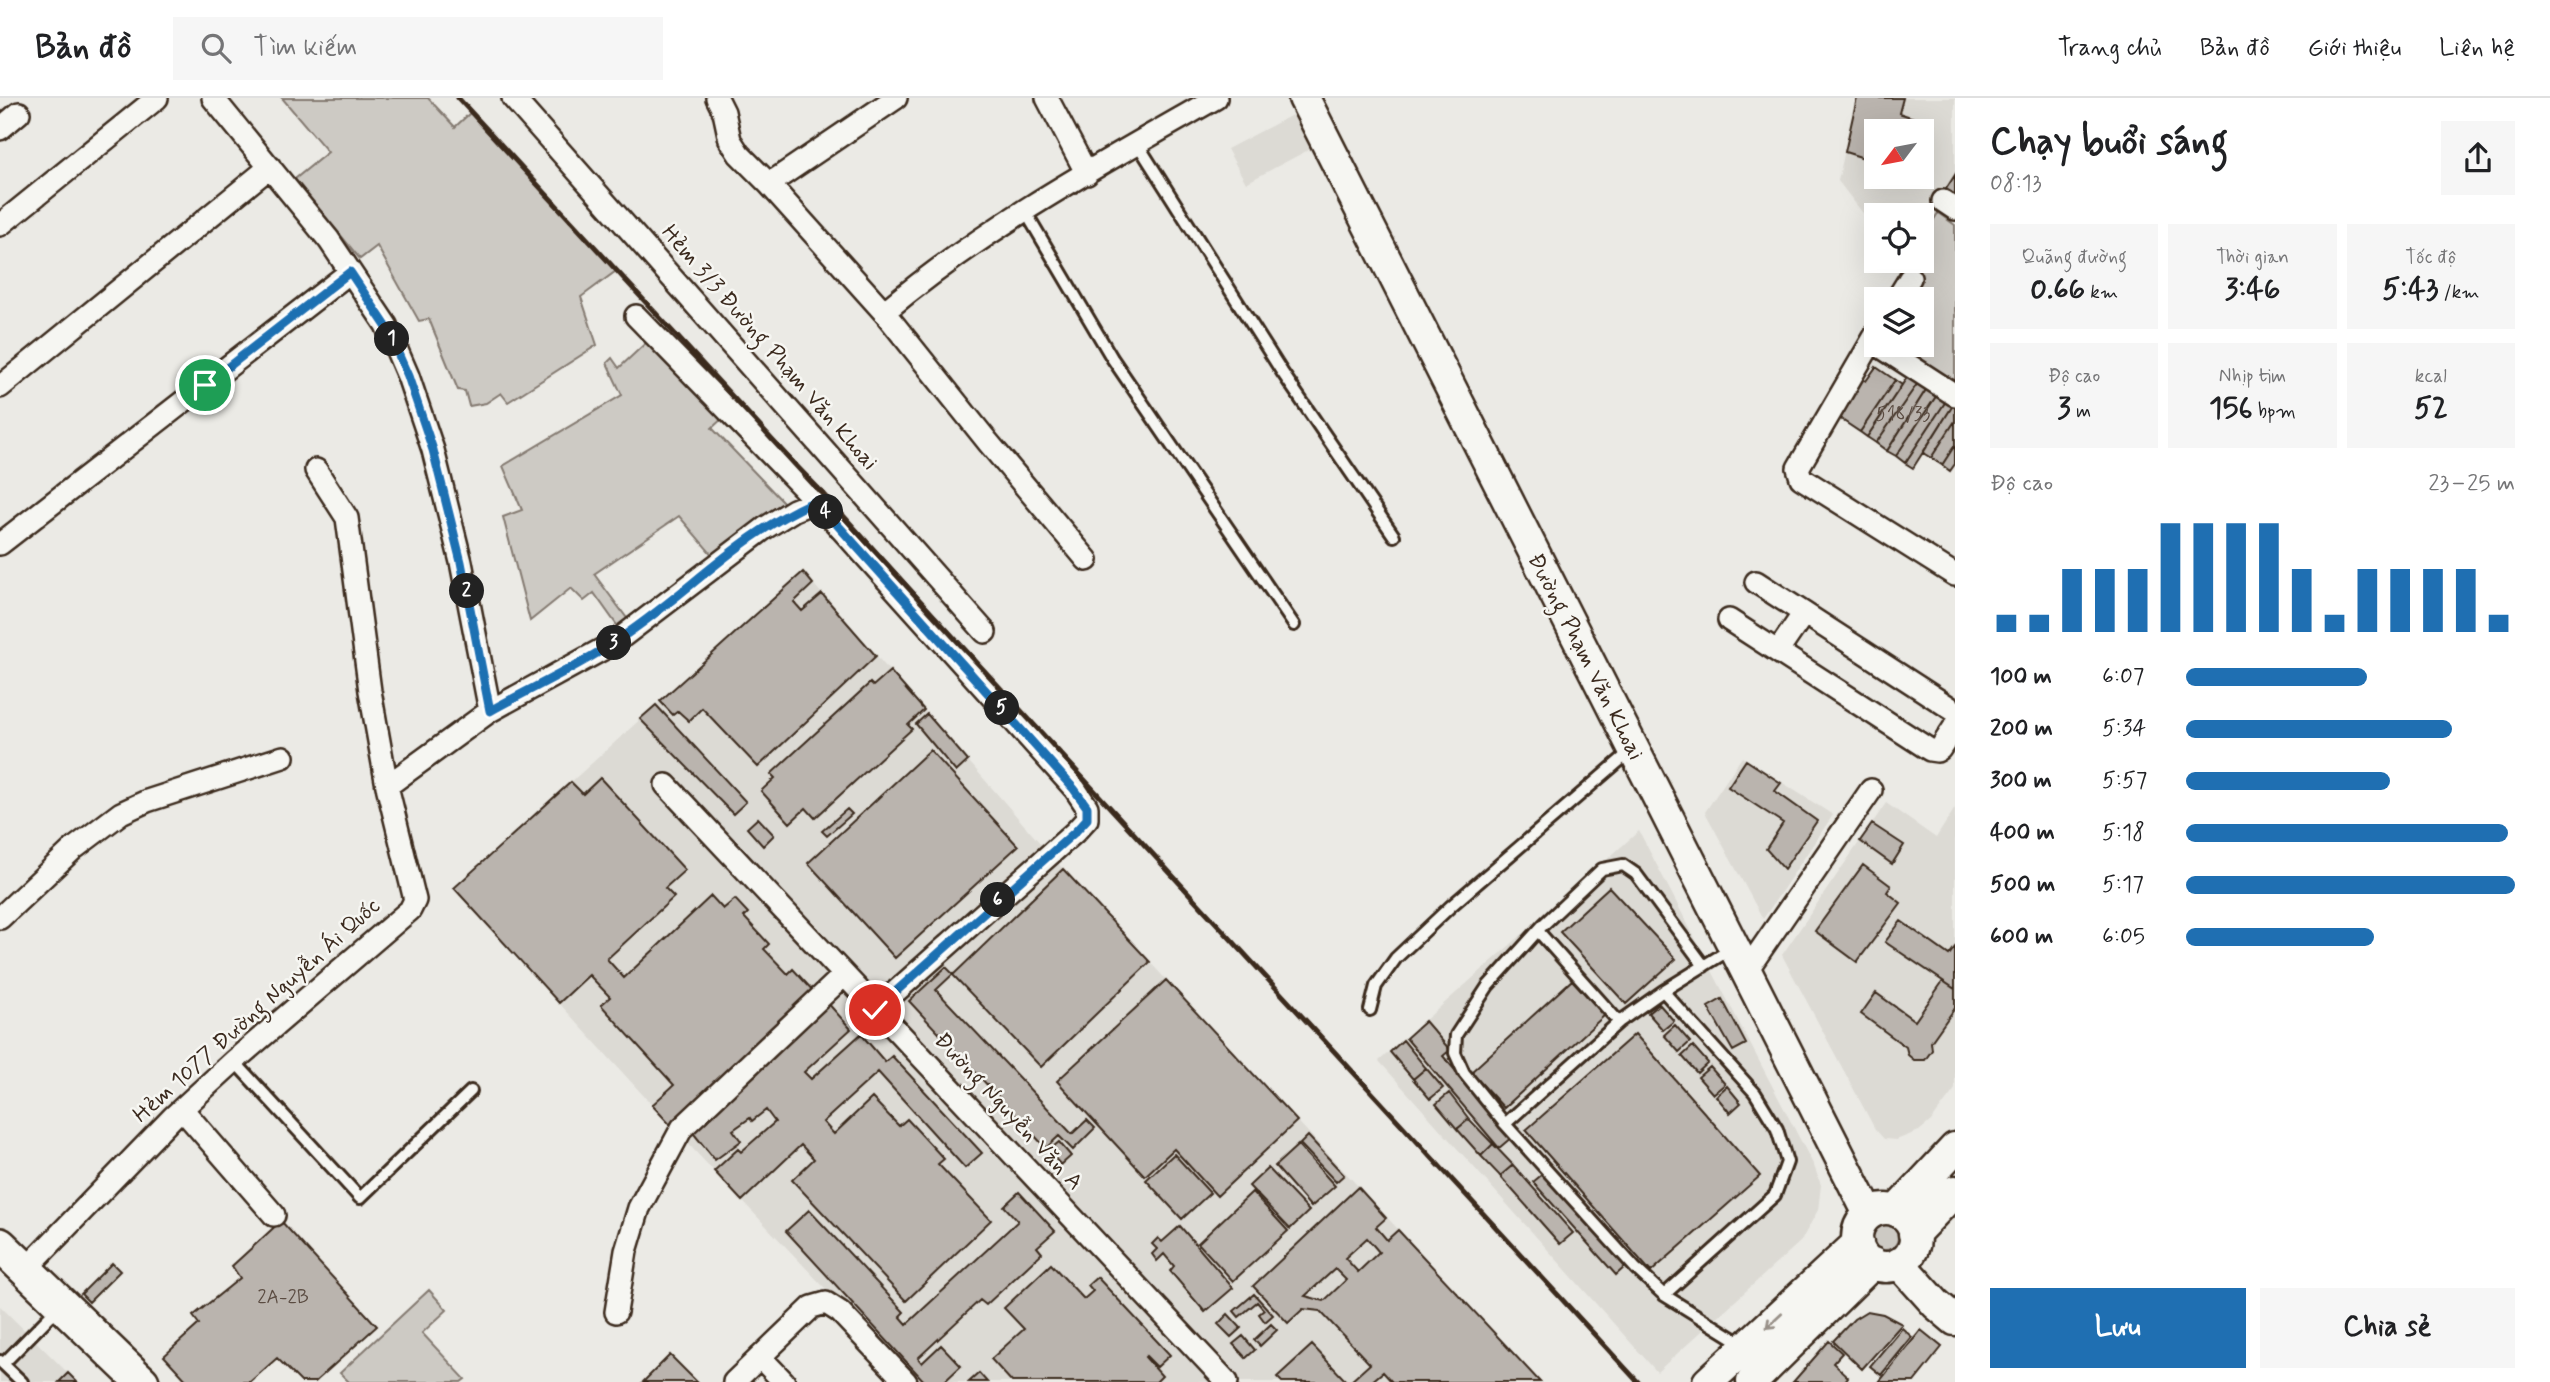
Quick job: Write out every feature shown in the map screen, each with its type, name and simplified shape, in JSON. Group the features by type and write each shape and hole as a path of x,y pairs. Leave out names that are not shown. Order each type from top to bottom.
{"main road":[{"path":"0,1245 13,1273 142,1382"},
{"path":"56,1310 117,1382"}],"street":[{"path":"0,225 157,98"},
{"path":"213,98 329,240 386,326 408,376 433,450 461,562 490,711"},
{"name":"Hẻm 3/3 Đường Phạm Văn Khoai","path":"513,98 985,632"},
{"path":"717,98 724,112 730,140 739,154 884,312 1087,560"},
{"path":"769,184 896,98"},
{"path":"1047,98 1087,174"},
{"path":"884,312 923,279 1025,211 1216,98"},
{"name":"Đường Phạm Văn Khoai","path":"1304,98 1739,960 1882,1213 1908,1220 1914,1234"},
{"path":"0,129 19,113"},
{"path":"0,387 270,167"},
{"path":"0,544 350,272"},
{"path":"1904,287 1910,278"},
{"path":"636,316 816,501 1074,789 1087,807 1087,819 1075,832 875,1010"},
{"path":"1866,357 1798,468 1798,474 1955,575"},
{"path":"1899,357 1955,395"},
{"name":"Hẻm 1077 Đường Nguyễn Ái Quốc","path":"13,1273 182,1109 410,910 415,900 387,786 370,691 347,518 316,470"},
{"path":"387,786 490,711 614,643 765,528 794,510 816,501"},
{"path":"1756,582 1955,711"},
{"path":"1779,651 1804,613"},
{"path":"1730,620 1930,750 1937,751 1955,726"},
{"path":"0,918 72,850 121,813 147,801 283,757"},
{"name":"Đường Nguyễn Văn A","path":"666,785 1227,1382"},
{"path":"1739,960 1871,790"},
{"path":"616,1312 626,1251 639,1208 682,1128 844,975"},
{"path":"182,1109 274,1214"},
{"path":"1955,1148 1882,1213 1860,1224 1877,1256 1955,1320"},
{"path":"1708,1382 1746,1346 1877,1256 1911,1251 1914,1234 1955,1191"},
{"path":"1752,1382 1877,1256"},
{"path":"734,1382 812,1307 826,1303 840,1311 906,1382"},
{"path":"760,1357 780,1381"}],"lane":[{"path":"1137,143 1282,372 1394,536"},
{"path":"1025,211 1112,358 1294,625"},
{"path":"1370,1010 1376,986 1396,958 1451,906 1632,750"},
{"path":"1703,966 1636,874 1623,865 1602,869 1538,931 1488,986 1456,1035 1455,1053 1464,1073 1505,1125 1636,1269 1664,1295 1746,1346"},
{"path":"1538,931 1619,1022"},
{"path":"1505,1125 1619,1022 1703,966 1739,960"},
{"path":"1663,991 1755,1093 1777,1129 1787,1163 1775,1195 1664,1295"},
{"path":"234,1061 360,1198 471,1091"},
{"path":"22,1382 2,1362 56,1310"}],"shaded area":[{"path":"282,98 428,98 455,127 470,113 616,271 581,297 597,345 508,402 501,393 486,403 469,406 465,391 458,390 429,319 419,321 377,246 360,259 295,179 328,152"},
{"path":"1857,98 1955,98 1955,175 1934,207 1934,203 1864,203 1864,215 1838,181"},
{"path":"1294,114 1312,148 1246,183 1227,149"},
{"path":"1938,213 1955,225 1955,383 1916,357 1934,357 1934,287 1916,287 1918,283 1903,273 1934,273 1934,220"},
{"path":"650,339 725,416 712,428 784,503 713,556 679,516 594,574 629,621 619,628 594,593 584,601 571,588 530,621 503,517 522,510 503,466 622,395 607,363 612,358 619,368"},
{"path":"803,572 1054,859 1540,1382 914,1382 675,1130 454,888"},
{"path":"1742,757 1833,815 1763,919 1705,812"},
{"path":"1886,803 1936,838 1955,808 1955,1089 1931,1121 1919,1131 1896,1140 1884,1139 1875,1129 1782,955"},
{"path":"1639,831 1814,1166 1821,1185 1818,1210 1801,1241 1657,1372 1379,1061"},
{"path":"1885,1224 1894,1228 1898,1237 1894,1246 1885,1250 1876,1246 1872,1237 1876,1228"},
{"path":"429,1290 447,1310 422,1333 465,1379 461,1382 349,1382 340,1373"},
{"path":"0,1306 68,1373 77,1382 0,1382"}],"building":[{"path":"1857,98 1903,98 1899,113 1916,119 1864,119 1864,158 1845,152"},
{"path":"1955,175 1955,196 1946,189"},
{"path":"1876,367 1895,380 1860,432 1836,416 1858,376 1866,381"},
{"path":"1910,373 1920,380 1876,443 1867,437"},
{"path":"1895,380 1902,385 1867,437 1860,432"},
{"path":"1920,380 1929,385 1887,451 1876,443"},
{"path":"1929,385 1939,392 1896,456 1887,451"},
{"path":"1939,392 1948,398 1905,463 1896,456"},
{"path":"1948,398 1955,402 1913,468 1905,463"},
{"path":"1955,402 1955,421 1931,458 1923,453"},
{"path":"1955,421 1955,445 1942,465 1931,458"},
{"path":"1955,445 1955,464 1950,471 1942,465"},
{"path":"803,572 813,584 794,602 802,611 822,594 876,656 758,767 702,708 689,721 678,711 673,715 660,701"},
{"path":"890,671 924,710 908,725 912,729 815,818 806,808 790,823 761,791 775,778 771,774 870,683 873,686"},
{"path":"656,705 746,802 733,814 640,719"},
{"path":"927,714 968,761 956,772 916,724"},
{"path":"930,750 1018,846 895,958 808,863"},
{"path":"1746,760 1781,783 1775,791 1817,821 1784,869 1766,849 1783,823 1728,787"},
{"path":"600,778 685,870 665,888 674,897 607,959 624,978 711,896 723,909 735,899 748,913 744,917 769,944 764,949 788,974 793,969 816,994 675,1130 652,1105 674,1085 601,1005 610,997 589,975 559,1003 454,888 571,782 583,794"},
{"path":"847,809 852,814 827,836 822,831"},
{"path":"758,818 774,835 763,846 747,828"},
{"path":"1872,824 1904,845 1892,864 1860,841"},
{"path":"1863,865 1891,886 1887,892 1901,903 1857,962 1815,931"},
{"path":"1063,869 1150,962 1041,1067 953,975"},
{"path":"1609,887 1676,959 1626,1004 1560,932"},
{"path":"1901,921 1949,955 1955,947 1955,989 1885,942"},
{"path":"946,967 953,974 936,990 1072,1134 1087,1120 1095,1128 1073,1150 1059,1136 1046,1148 909,1001"},
{"path":"1166,980 1297,1121 1217,1196 1174,1149 1145,1176 1057,1081"},
{"path":"1572,980 1605,1015 1504,1108 1471,1072"},
{"path":"1943,981 1955,989 1955,1008 1931,1042 1932,1050 1925,1060 1914,1060 1908,1055 1906,1047 1861,1014 1876,993 1915,1021"},
{"path":"1722,999 1746,1044 1733,1051 1708,1007"},
{"path":"826,1001 851,1029 804,1072 811,1079 861,1034 885,1062 892,1056 982,1153 965,1168 878,1072 823,1122 834,1134 872,1098 899,1126 907,1119 944,1159 938,1164 991,1220 906,1301 792,1180 814,1159 801,1145 742,1201 714,1171 738,1149 741,1152 775,1122 766,1110 752,1121 750,1118 733,1130 741,1141 715,1160 690,1129"},
{"path":"1659,1004 1674,1021 1663,1030 1648,1013"},
{"path":"1425,1021 1450,1050 1443,1056 1512,1137 1499,1148 1406,1038"},
{"path":"1675,1025 1690,1042 1679,1052 1664,1035"},
{"path":"1635,1034 1760,1176 1651,1272 1526,1130"},
{"path":"1403,1040 1426,1068 1413,1079 1390,1052"},
{"path":"1693,1046 1708,1063 1697,1073 1682,1056"},
{"path":"1710,1067 1725,1084 1713,1094 1698,1077"},
{"path":"1426,1068 1443,1088 1430,1099 1413,1079"},
{"path":"1727,1086 1741,1103 1730,1113 1716,1096"},
{"path":"1449,1093 1469,1119 1457,1129 1436,1104"},
{"path":"1469,1119 1493,1144 1481,1156 1457,1129"},
{"path":"1308,1136 1344,1175 1336,1182 1300,1144"},
{"path":"1059,1142 1071,1156 1061,1165 1048,1151"},
{"path":"1493,1144 1513,1165 1500,1176 1481,1156"},
{"path":"1298,1145 1335,1186 1311,1207 1275,1166"},
{"path":"1174,1154 1210,1193 1182,1219 1146,1180"},
{"path":"1513,1165 1573,1233 1560,1244 1500,1176"},
{"path":"1268,1168 1309,1211 1290,1229 1249,1186"},
{"path":"1544,1173 1626,1266 1616,1275 1533,1182"},
{"path":"1358,1187 1386,1218 1376,1227 1387,1240 1398,1230 1540,1382 1392,1382 1383,1372 1371,1382 1350,1382 1370,1364 1320,1311 1303,1309 1288,1323 1253,1286","holes":["1367,1238 1379,1252 1358,1272 1345,1258","1335,1269 1346,1280 1324,1301 1305,1296"]},
{"path":"1019,1192 1055,1231 1037,1247 1042,1253 986,1305 980,1300 918,1358 922,1363 941,1345 961,1366 944,1382 925,1382 786,1231 809,1210 904,1312 900,1316 907,1324 1018,1221 1004,1206"},
{"path":"1252,1192 1288,1231 1233,1281 1198,1243"},
{"path":"281,1221 377,1326 315,1382 301,1382 277,1358 250,1382 188,1382 164,1356 199,1324 193,1316 240,1278 232,1266"},
{"path":"1180,1226 1233,1288 1205,1312 1170,1271 1174,1266 1164,1254 1157,1261 1152,1254 1157,1249 1152,1244 1158,1238 1162,1242"},
{"path":"112,1263 120,1271 89,1302 81,1294"},
{"path":"1051,1264 1084,1299 1093,1291 1088,1285 1097,1277 1170,1355 1157,1367 1145,1357 1162,1376 1156,1382 1012,1382 991,1359 1024,1329 1004,1308"},
{"path":"1254,1294 1273,1315 1265,1322 1259,1314 1264,1310 1257,1302 1239,1317 1234,1311"},
{"path":"1867,1311 1883,1314 1902,1324 1862,1369 1833,1341 1854,1319"},
{"path":"1228,1314 1241,1328 1231,1337 1218,1324"},
{"path":"1271,1324 1277,1330 1260,1346 1254,1340"},
{"path":"1902,1328 1912,1337 1881,1375 1870,1366"},
{"path":"1921,1330 1942,1347 1914,1382 1879,1382"},
{"path":"1243,1336 1255,1350 1246,1358 1233,1344"},
{"path":"1829,1341 1842,1353 1833,1363 1848,1377 1844,1382 1793,1382"},
{"path":"1312,1345 1347,1382 1282,1382 1277,1377"},
{"path":"670,1355 697,1382 643,1382"},
{"path":"68,1373 77,1382 59,1382"},
{"path":"979,1373 987,1382 969,1382"}],"railway":[{"path":"458,98 1638,1382"}],"route":[{"path":"205,385 350,272 386,326 408,376 433,450 461,562 490,711 614,643 765,528 794,510 816,501 1074,789 1087,807 1087,819 1075,832 875,1010"}]}
